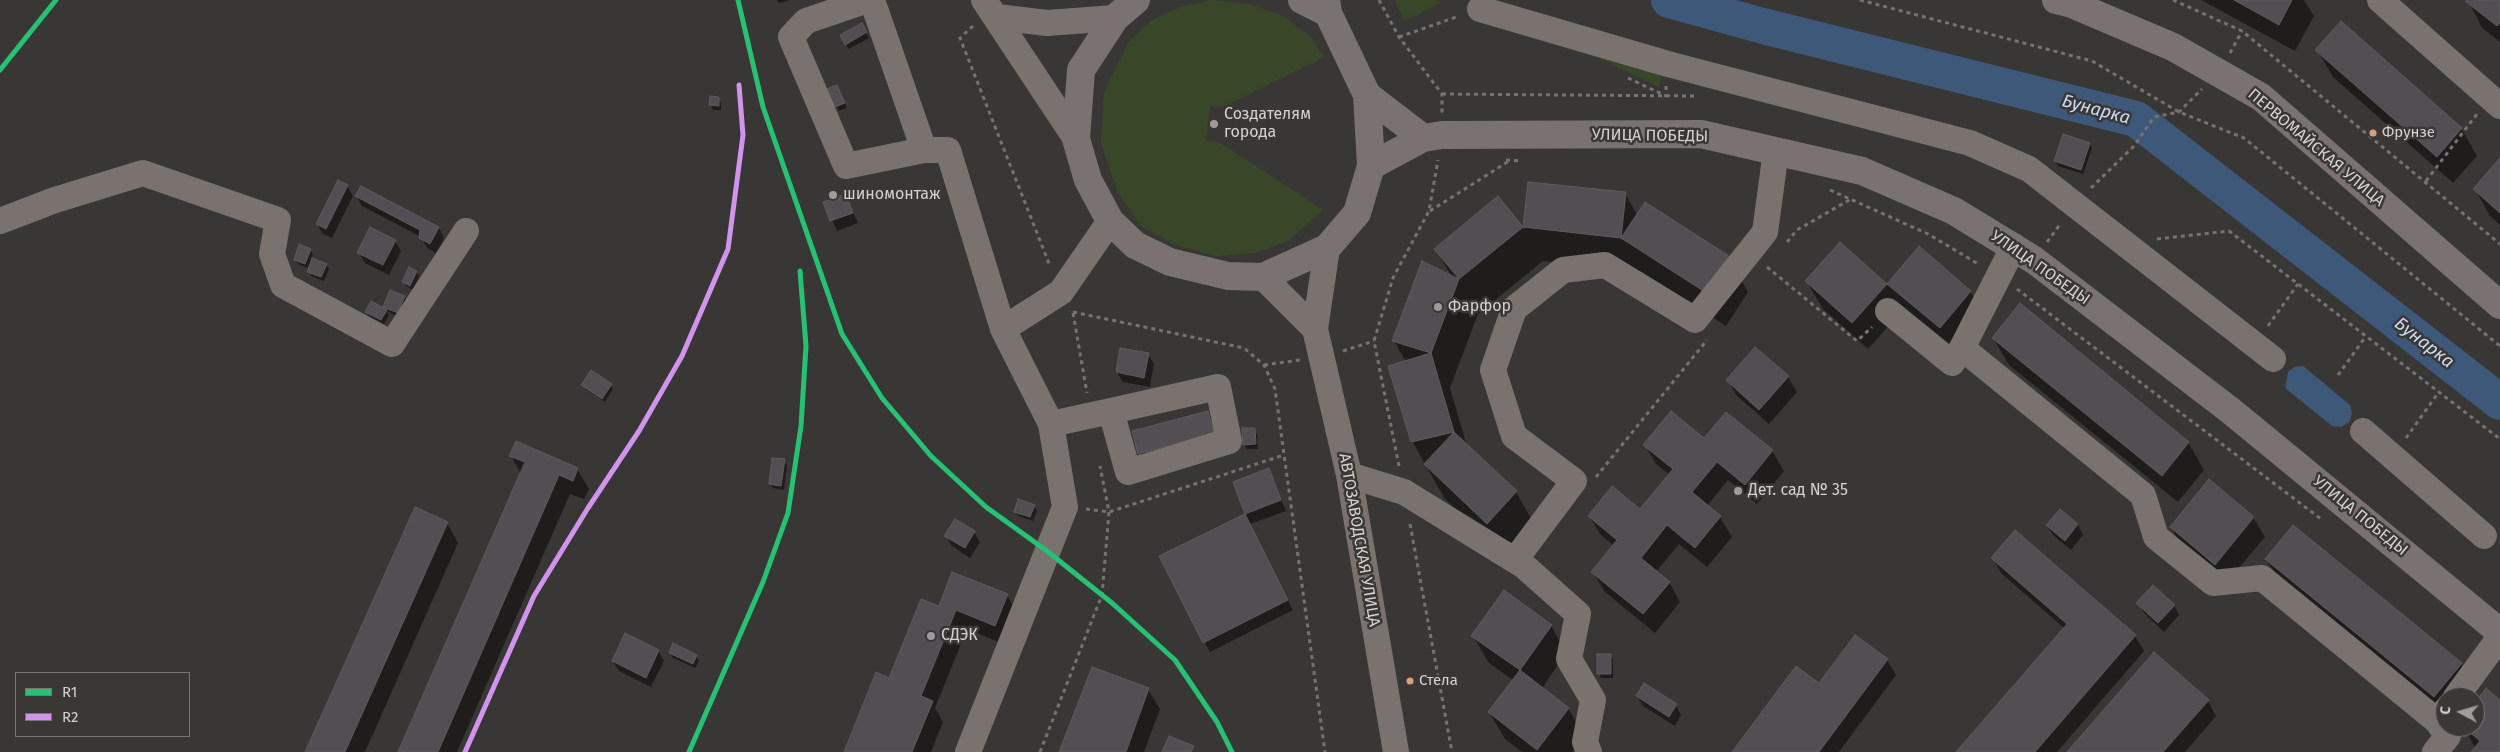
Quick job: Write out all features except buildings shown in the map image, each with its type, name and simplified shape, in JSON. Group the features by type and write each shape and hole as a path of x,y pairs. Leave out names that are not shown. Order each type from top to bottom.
{"main road":[{"path":"1136,0 1115,18 1081,70 1076,139 1088,180 1110,221 1135,246 1170,262 1228,276 1263,277 1327,248 1357,212 1370,166 1367,95 1327,6 1302,0"},
{"name":"ПЕРВОМАЙСКАЯ УЛИЦА","path":"2056,0 2072,4 2173,47 2260,97 2500,305"},
{"path":"1367,95 1433,136"},
{"name":"УЛИЦА ПОБЕДЫ","path":"1433,136 1701,134 1862,171 1954,211 2014,246 2231,411 2500,632"},
{"path":"1370,166 1433,136"}],"street":[{"path":"924,150 870,0 806,21 791,37 846,166 924,150 948,150 1003,329 1050,424 1064,507 968,752"},
{"path":"2380,0 2495,101"},
{"path":"991,8 1047,23 1115,18"},
{"path":"991,8 1076,139"},
{"path":"1480,9 1668,64 1970,143 2029,168 2264,352"},
{"path":"1515,560 1574,481 1514,436 1493,370 1514,308 1563,270 1605,265 1695,320 1766,232 1776,151"},
{"path":"0,221 55,200 143,173 278,220 272,254 284,284 392,344 466,231"},
{"path":"1003,329 1067,302 1110,221"},
{"path":"1888,311 1952,363 1962,348 2014,246"},
{"path":"1314,329 1327,248"},
{"path":"1263,277 1314,329"},
{"name":"АВТОЗАВОДСКАЯ УЛИЦА","path":"1314,329 1349,476 1396,752"},
{"path":"1962,348 2143,495 2156,537 2213,583 2262,578 2435,711"},
{"path":"1050,424 1218,387 1228,441 1128,472 1101,413"},
{"path":"2363,431 2484,536"},
{"path":"1349,476 1404,492 1515,560 1578,614 1569,659 1592,700 1585,742 1589,752"},
{"path":"2463,687 2500,637"},
{"path":"2435,752 2447,737"}],"path":[{"path":"1379,0 1398,37 1442,94 1433,136 1429,211 1393,278 1374,341 1452,752"},
{"path":"1860,0 2092,61 2179,112 2244,138 2500,346"},
{"path":"2173,0 2242,31 2500,244"},
{"path":"991,8 960,38 1067,302 1101,413"},
{"path":"1398,37 1480,9"},
{"path":"1442,94 1695,96"},
{"path":"2426,181 2495,101"},
{"path":"2134,146 2154,117"},
{"path":"1501,158 1509,161 1528,160"},
{"path":"1429,211 1509,161"},
{"path":"1826,188 1852,198 1928,234 1998,276 2328,524"},
{"path":"1785,244 1797,230 1852,198"},
{"path":"2122,242 2229,231 2500,439"},
{"path":"1761,274 1773,259"},
{"path":"1767,266 1857,341 1888,311"},
{"path":"2264,352 2298,284"},
{"path":"1067,302 1244,348 1264,365 1275,390 1325,752"},
{"path":"1595,479 1712,335"},
{"path":"2338,375 2366,336"},
{"path":"2392,457 2439,392"},
{"path":"1064,507 1109,512 1284,454"},
{"path":"1040,752 1102,595 1109,512 1100,463"}],"green space":[{"path":"1211,0 1249,4 1284,16 1312,38 1324,57 1223,107 1210,106 1206,141 1219,142 1323,210 1288,241 1255,253 1216,256 1175,245 1141,226 1118,193 1101,143 1104,92 1128,43 1152,20 1178,8"},
{"path":"1395,0 1435,0 1442,2 1404,21"},
{"path":"1562,41 1663,66 1659,87"}],"water":[{"path":"2303,366 2350,405 2352,414 2349,422 2341,427 2332,426 2285,388 2288,372 2294,367"}],"waterway":[{"name":"Бунарка","path":"1669,0 1763,26 2136,119 2500,402"}],"transit line":[{"name":"R1","path":"0,70 56,0"},
{"name":"R1","path":"738,0 763,107 842,334 882,398 931,456 986,507 1047,551 1112,603 1175,660 1217,722 1232,752"},
{"name":"R2","path":"465,752 534,596 588,508 639,431 682,356 728,249 743,135 739,85"},
{"name":"R1","path":"689,752 763,582 788,513 801,426 806,346 800,271"}],"place":[{"name":"Создателям города","path":"1214,124"},
{"name":"Фрунзе","path":"2373,133"},
{"name":"шиномонтаж","path":"833,195"},
{"name":"Фарфор","path":"1438,307"},
{"name":"Дет. сад № 35","path":"1738,491"},
{"name":"СДЭК","path":"931,636"},
{"name":"Стела","path":"1410,681"}]}
